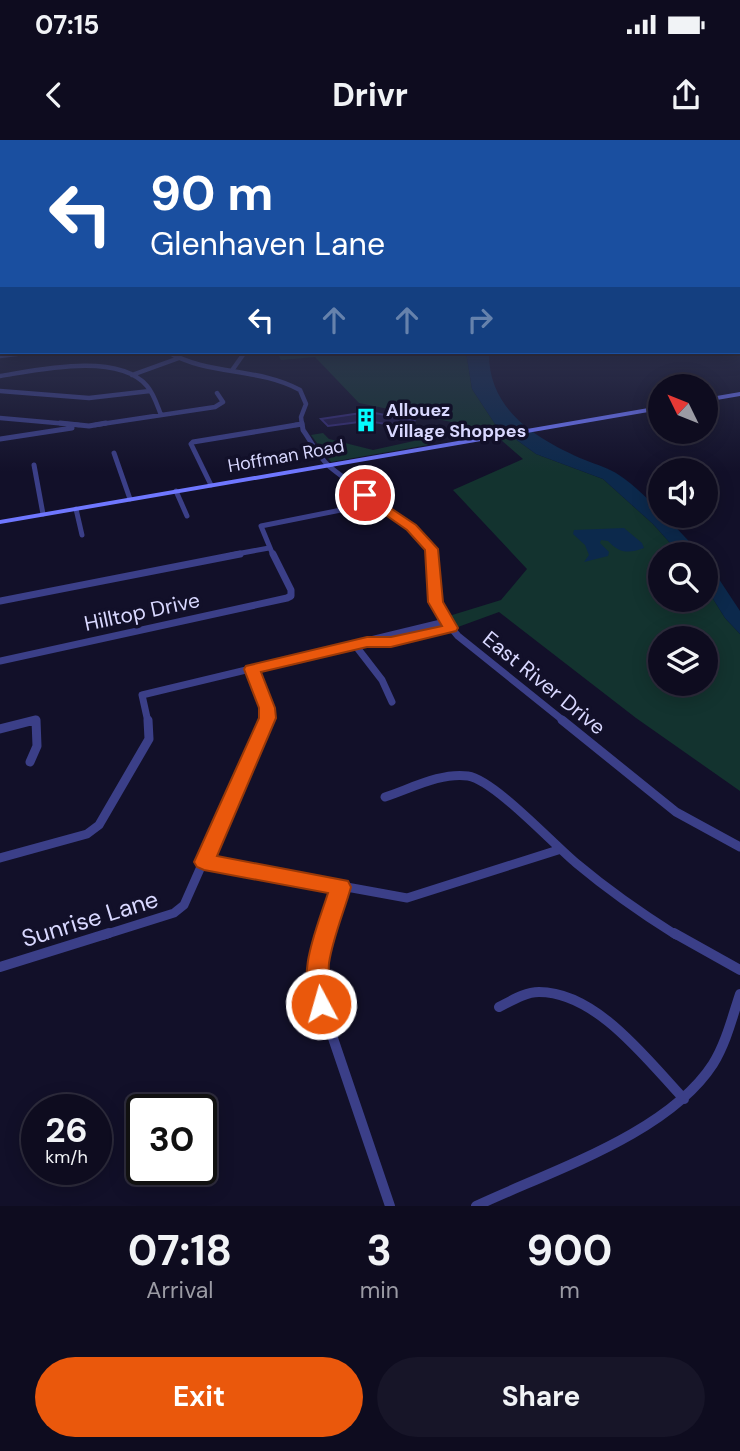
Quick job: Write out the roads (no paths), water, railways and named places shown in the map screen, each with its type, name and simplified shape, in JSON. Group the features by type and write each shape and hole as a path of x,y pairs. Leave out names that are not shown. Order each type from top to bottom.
{"street":[{"path":"0,376 36,372"},
{"path":"120,372 143,382 161,415"},
{"path":"132,375 141,372"},
{"path":"0,858 87,834 99,825 149,739 150,729 142,695 367,642 391,642 448,625 435,602 432,549 418,533 327,465 308,440 302,424 306,404 300,390 284,380 255,372"},
{"path":"0,391 89,398 150,391"},
{"path":"0,439 220,405 223,402 217,393"},
{"path":"718,398 740,394"},
{"name":"Hoffman Road","path":"0,522 648,410"},
{"path":"0,418 89,426"},
{"path":"16,420 18,436"},
{"path":"211,485 191,444 193,442 302,424"},
{"path":"114,453 130,499"},
{"path":"34,465 43,514"},
{"path":"176,491 187,516"},
{"path":"0,601 269,548 261,526 376,503"},
{"path":"76,509 82,535"},
{"name":"Hilltop Drive","path":"0,661 290,596 292,590 269,548"},
{"name":"East River Drive","path":"448,625 669,806 740,847"},
{"path":"355,645 366,663 388,687 392,702"},
{"name":"Sunrise Lane","path":"0,967 178,911 186,902 267,718 267,708 252,669"},
{"path":"0,729 36,720 37,746 30,762"},
{"path":"385,797 456,776 478,779 493,788 558,850 644,915 740,970"},
{"path":"204,862 400,897 420,897 558,850"},
{"path":"340,887 318,961 318,994 390,1206"},
{"path":"499,1007 528,993 540,992 560,994 577,1001 603,1018 684,1099"},
{"path":"476,1206 637,1132 684,1099 713,1064 740,995"}],"water":[{"path":"469,372 491,372 506,406 533,432 567,452 611,470 635,487 648,499 648,520 603,479 536,454 495,424 472,389"},
{"path":"624,528 642,543 644,548 624,551 608,541 601,540 600,543 609,552 608,556 584,562 589,555 585,545 573,534 574,530"},
{"path":"657,528 676,528 690,542 669,542"},
{"path":"718,578 740,611 740,634 718,607"}],"place":[{"name":"Allouez Village Shoppes","path":"366,420"}]}
